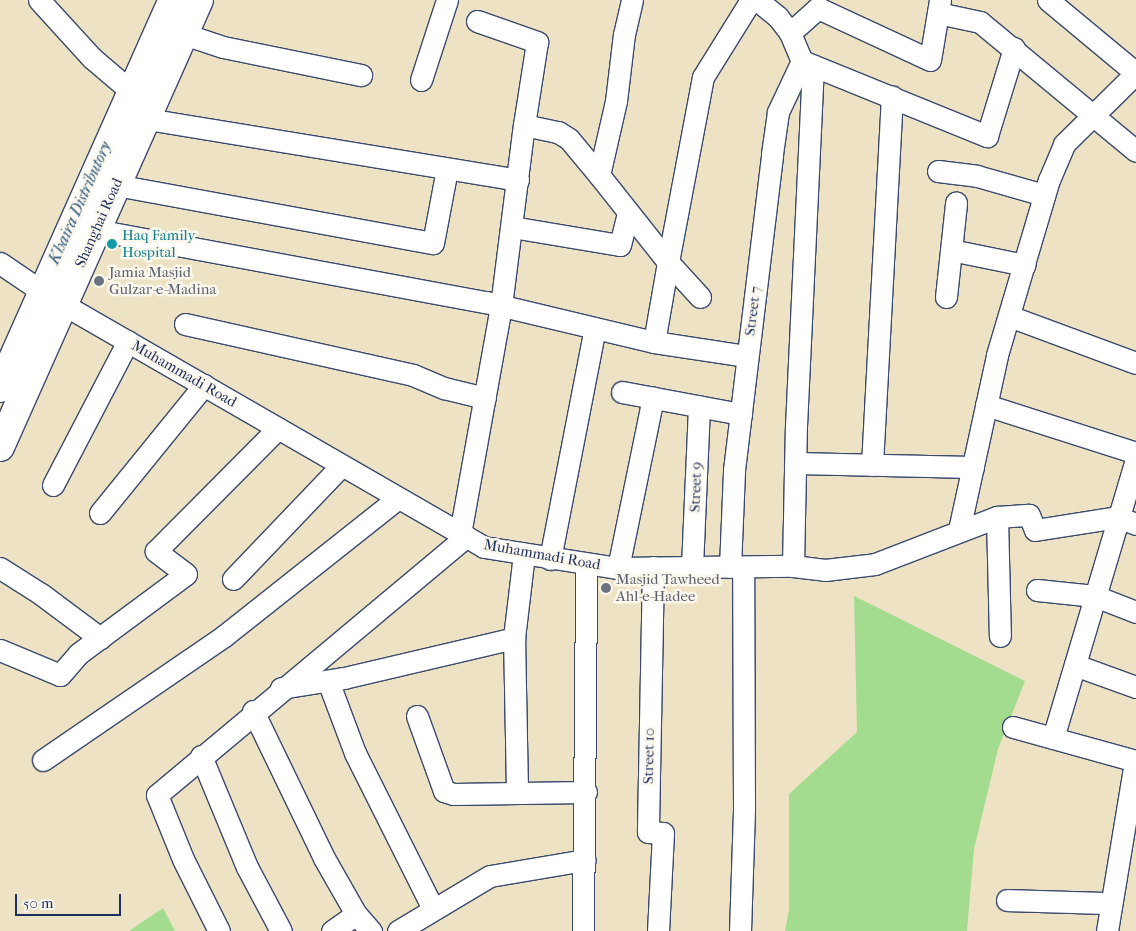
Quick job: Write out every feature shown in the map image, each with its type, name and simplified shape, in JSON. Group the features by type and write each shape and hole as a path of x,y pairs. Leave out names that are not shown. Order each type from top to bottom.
{"main road":[{"name":"Shanghai Road","path":"0,447 52,297 132,92 173,0"},
{"name":"Shanghai Road","path":"0,388 52,297 96,230 199,0"}],"street":[{"path":"39,0 92,58 132,92"},
{"path":"421,80 447,0"},
{"path":"599,175 616,100 624,34 632,0"},
{"path":"654,342 703,77 751,0"},
{"path":"757,0 778,17 790,32 807,63 793,566"},
{"path":"959,530 986,405 1009,316 1044,196 1064,144 1136,73 1048,0"},
{"path":"790,32 818,8 930,60 939,6 980,22 1014,48 1136,151"},
{"path":"219,931 183,858 157,795 253,711 463,536 484,398 501,306 524,125 537,42 477,21"},
{"path":"184,34 223,47 361,75"},
{"path":"807,63 987,136 1014,48"},
{"name":"Street 7","path":"740,931 744,799 734,470 778,112 807,63"},
{"path":"872,465 892,97"},
{"path":"147,119 518,180"},
{"path":"524,125 558,132 569,139 668,262 700,297"},
{"path":"116,186 433,243 446,169"},
{"path":"938,171 977,176 1044,196"},
{"path":"946,297 956,202"},
{"path":"512,227 620,245 628,212"},
{"path":"96,230 501,306 654,342 747,356"},
{"path":"951,250 1024,265"},
{"name":"Muhammadi Road","path":"0,263 52,297 278,428 397,500 484,547 550,559 618,568 793,566 825,570 875,564 959,530 997,517 1029,515 1035,530 1127,520"},
{"path":"1009,316 1136,363"},
{"path":"185,324 413,375 444,388 484,398"},
{"path":"550,559 595,328"},
{"path":"53,485 128,341"},
{"path":"100,513 204,385"},
{"path":"622,392 741,414"},
{"path":"618,568 653,398"},
{"path":"986,405 1136,453"},
{"name":"Street 9","path":"692,567 699,406"},
{"path":"0,650 60,675 78,654 186,574 156,551 278,428"},
{"path":"1053,738 1095,596 1127,520 1136,460"},
{"path":"795,463 973,467"},
{"path":"233,579 341,466"},
{"path":"43,760 232,630 397,500"},
{"path":"997,517 1000,636"},
{"path":"517,791 514,638 524,554"},
{"path":"583,931 586,792 586,564"},
{"name":"Street 10","path":"653,567 648,832 663,833 658,931"},
{"path":"0,568 42,594 100,638"},
{"path":"1037,590 1095,596 1136,612"},
{"path":"281,688 328,681 514,638"},
{"path":"1075,665 1136,687"},
{"path":"328,681 355,753 433,909"},
{"path":"253,711 324,858 356,914 371,931"},
{"path":"417,716 444,791 453,794 517,791 586,792"},
{"path":"1012,727 1136,761 1107,931"},
{"path":"201,756 246,867 282,931"},
{"path":"398,931 490,876 585,860"},
{"path":"1007,900 1111,903"},
{"path":"332,931 356,914"}],"green space":[{"path":"854,596 1025,681 998,749 974,849 967,931 785,931 789,910 789,794 857,732"},
{"path":"163,908 175,931 129,931"}],"place":[{"name":"Haq Family Hospital","path":"112,244"},
{"name":"Jamia Masjid Gulzar-e-Madina","path":"99,281"},
{"name":"Masjid Tawheed Ahl-e-Hadee","path":"606,588"}],"water label":[{"name":"Khaira Distributory","path":"80,203"}]}
